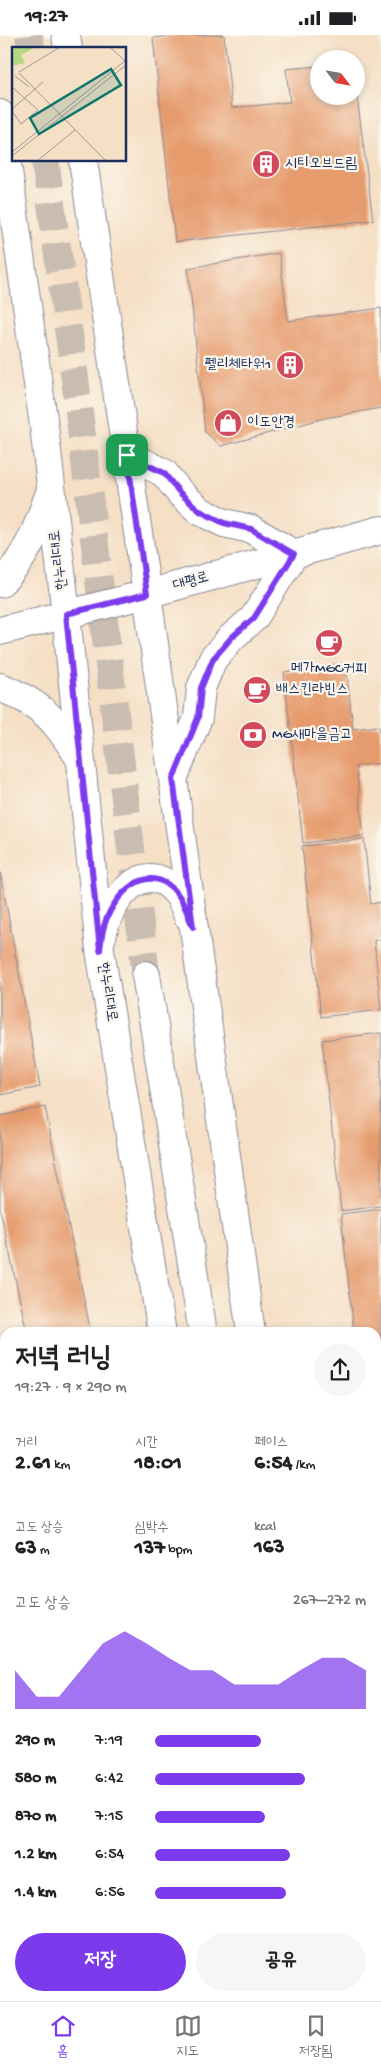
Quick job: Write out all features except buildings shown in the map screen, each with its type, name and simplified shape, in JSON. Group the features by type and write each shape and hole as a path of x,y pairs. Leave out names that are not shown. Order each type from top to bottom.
{"street":[{"name":"한누리대로","path":"0,114 66,614 100,950 161,1327"},
{"path":"84,161 250,1327"},
{"path":"127,455 164,473 180,493 200,511 224,523 251,529 294,554 254,618 232,637 213,659 201,688 198,718 173,779"},
{"path":"0,583 25,553 40,522 51,489"},
{"name":"대평로","path":"0,631 147,594 381,530"},
{"path":"0,687 25,697 47,714 65,735 80,759"},
{"path":"100,950 104,923 116,899 133,884 150,878 164,881 177,893 193,927"},
{"path":"146,975 202,1327"}],"tunnel":[{"path":"29,35 31,47"},
{"path":"45,161 76,386 146,975"}],"place":[{"name":"시티오브드림","path":"266,164"},
{"name":"펠리체타워1","path":"290,365"},
{"name":"이도안경","path":"228,423"},
{"name":"메가MGC커피","path":"329,643"},
{"name":"배스킨라빈스","path":"257,690"},
{"name":"MG새마을금고","path":"253,735"}],"route":[{"path":"127,455 164,473 180,493 200,511 224,523 251,529 294,554 254,618 232,637 213,659 201,688 198,718 173,779 193,927 177,893 164,881 150,878 133,884 116,899 104,923 100,950 66,614 147,594 127,455"}]}
